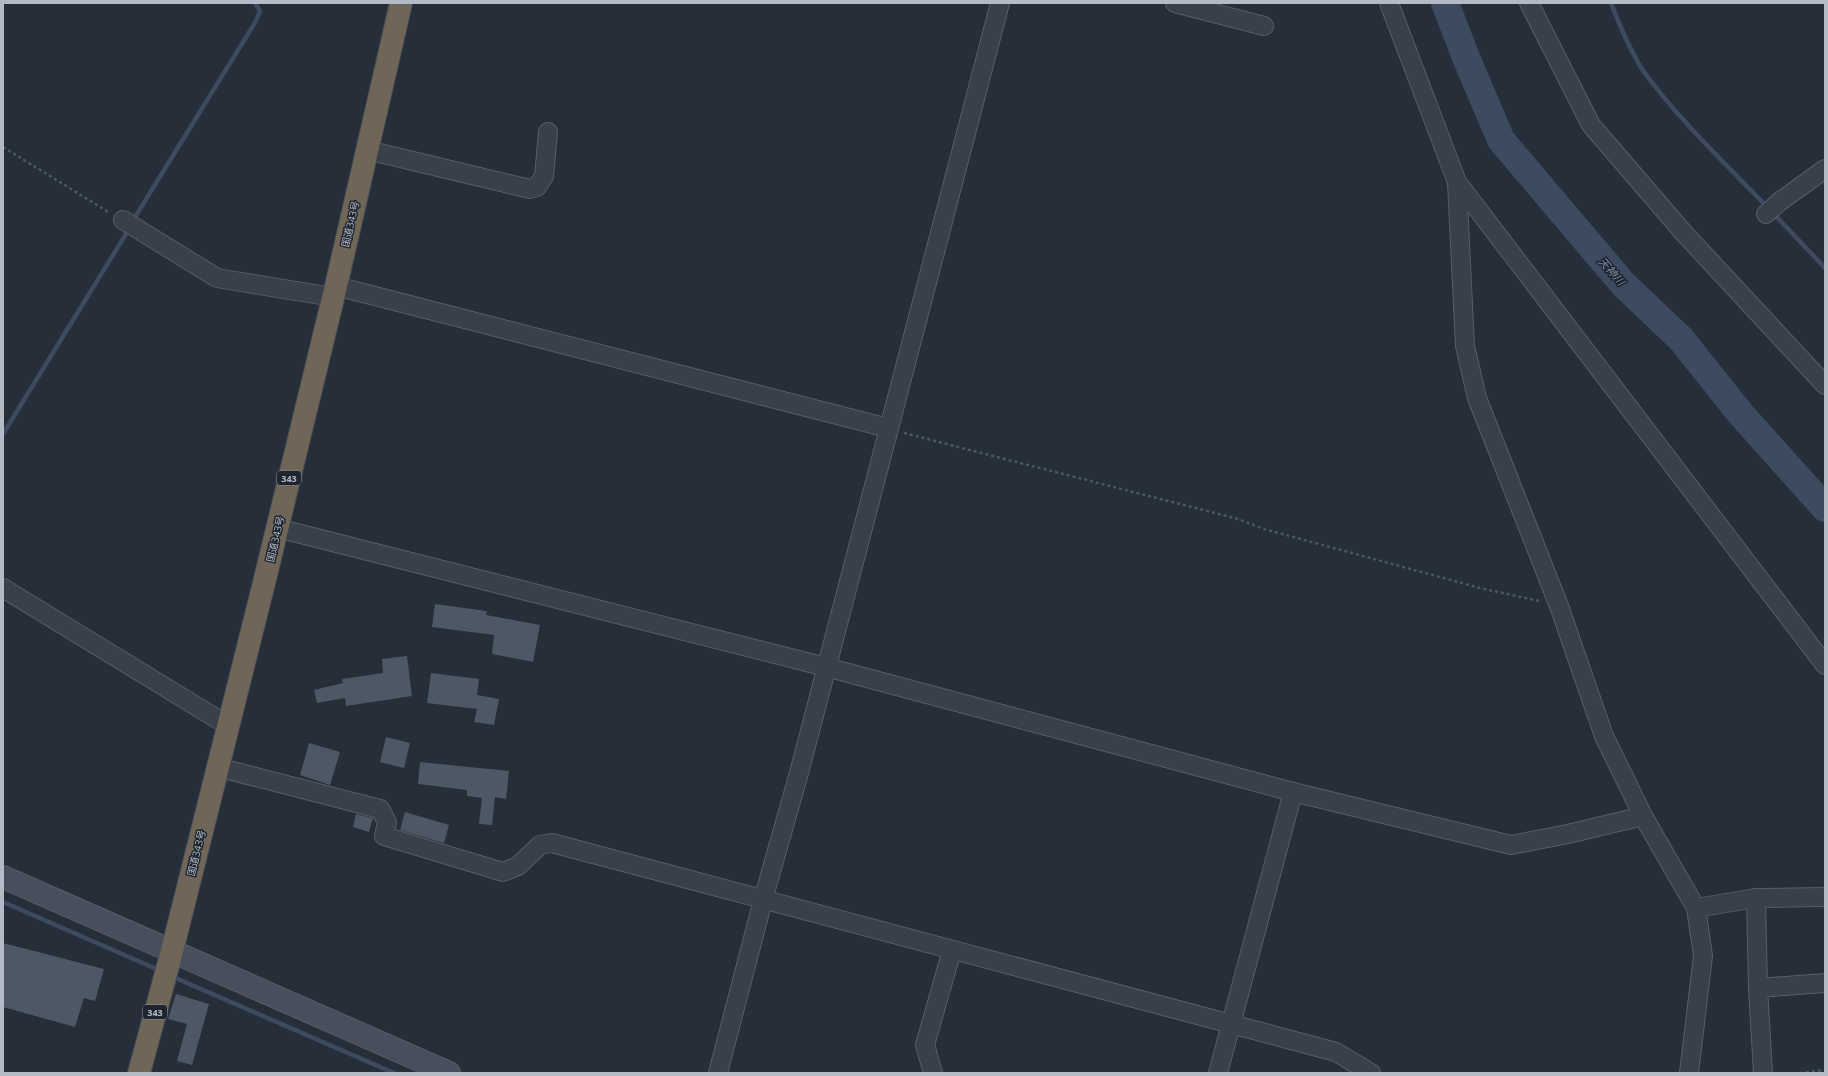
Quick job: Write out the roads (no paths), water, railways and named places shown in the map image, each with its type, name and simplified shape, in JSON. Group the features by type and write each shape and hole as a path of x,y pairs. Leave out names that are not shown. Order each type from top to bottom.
{"highway":[{"name":"国道343号","path":"139,1073 172,950 335,292 401,3"}],"street":[{"path":"718,1073 763,900 799,773 1000,3"},
{"path":"1175,3 1264,26"},
{"path":"1389,3 1457,182 1825,665"},
{"path":"1529,3 1591,125 1683,232 1825,385"},
{"path":"367,150 530,189 537,187 544,176 548,132"},
{"path":"1766,214 1779,202 1825,169"},
{"path":"1457,182 1465,346 1477,398 1559,606 1604,736 1643,816 1696,908 1703,956 1689,1073"},
{"path":"123,220 217,278 335,292 888,428"},
{"path":"277,528 826,667 1293,792 1511,845 1568,834 1643,816"},
{"path":"3,588 228,726"},
{"path":"217,767 380,810 387,822 384,836 503,872 518,866 540,845 552,843 1336,1052 1371,1073"},
{"path":"1218,1073 1293,792"},
{"path":"3,877 449,1073"},
{"path":"1696,908 1756,898 1825,897"},
{"path":"1756,898 1758,988 1763,1073"},
{"path":"934,1073 925,1045 952,950"},
{"path":"1758,988 1825,983"}],"waterway":[{"path":"132,222 256,21 260,11 255,3"},
{"name":"天神川","path":"1445,3 1501,140 1624,285 1681,339 1740,413 1825,508"},
{"path":"1611,3 1630,47 1644,72 1688,125 1768,208"},
{"path":"1773,213 1825,268"},
{"path":"3,434 129,229"},
{"path":"3,902 161,971"},
{"path":"171,976 394,1073"}]}
